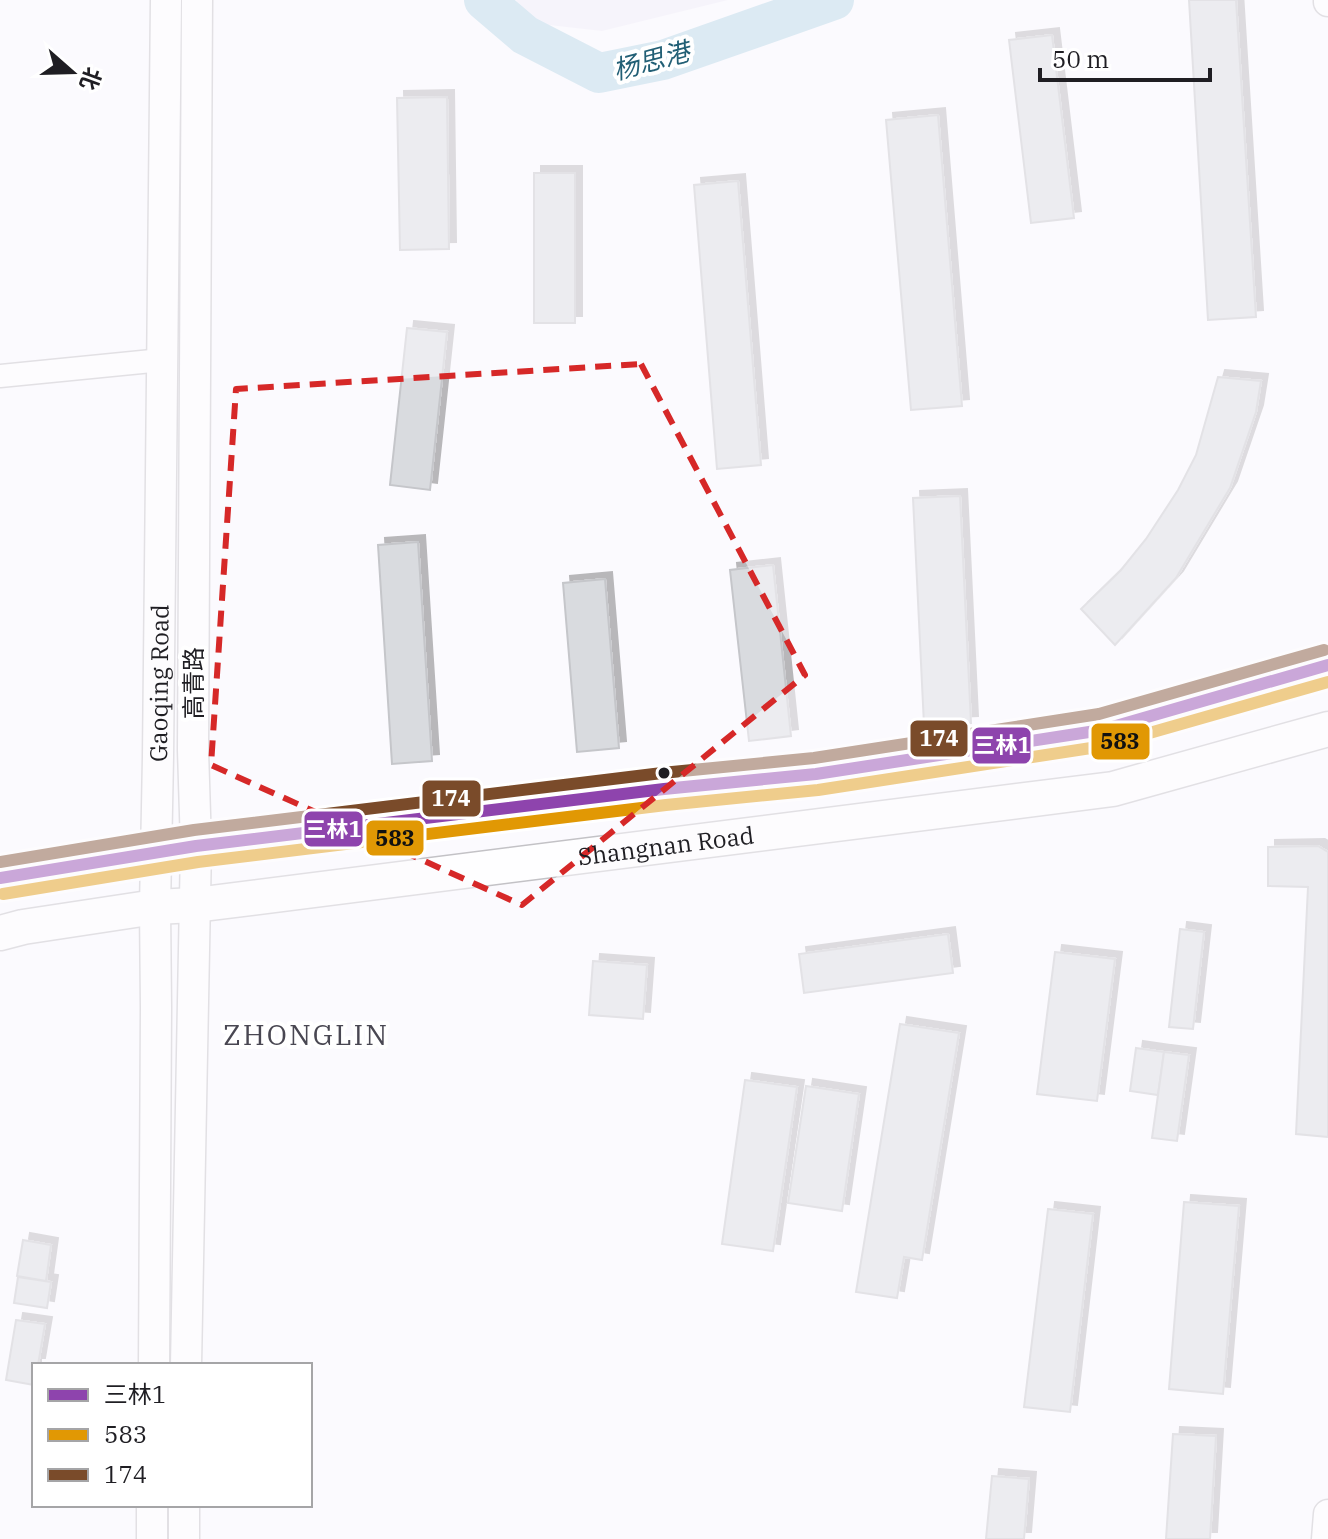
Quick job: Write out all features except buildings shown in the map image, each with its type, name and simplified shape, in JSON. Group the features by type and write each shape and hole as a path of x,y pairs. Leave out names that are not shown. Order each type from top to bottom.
{"main road":[{"name":"Gaoqing Road","path":"154,1363 155,907 166,0"},
{"name":"高青路","path":"186,1363 196,846 193,750 197,0"},
{"path":"0,878 196,846 664,789 816,774 1102,730 1328,665"},
{"name":"Shangnan Road","path":"0,933 155,907 195,905 1113,789 1328,729"},
{"path":"152,1507 152,1539"},
{"path":"184,1507 184,1539"}],"street":[{"path":"0,376 162,360"},
{"path":"1326,1539 1328,1514"}],"highlighted area":[{"path":"641,364 805,675 522,905 211,765 236,389"}],"shaded area":[{"path":"516,0 728,0 602,31 531,23"}],"waterway":[{"name":"杨思港","path":"484,0 525,35 599,73 663,60 834,0"}],"transit line":[{"name":"174","path":"0,862 194,830 662,773 814,758 1099,714 1324,650"},
{"name":"三林1","path":"0,878 196,846 664,789 816,774 1102,730 1328,665"},
{"name":"583","path":"3,894 198,862 666,805 818,790 1104,746 1328,682"}],"district":[{"name":"ZHONGLIN","path":"306,1034"}]}
